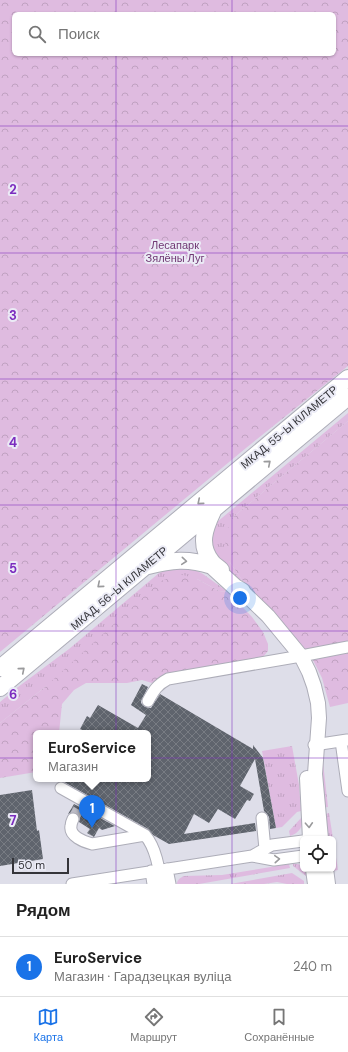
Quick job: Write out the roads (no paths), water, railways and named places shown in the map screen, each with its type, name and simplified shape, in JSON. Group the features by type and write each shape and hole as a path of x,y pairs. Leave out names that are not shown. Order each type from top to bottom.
{"highway":[{"name":"МКАД, 55-Ы КІЛАМЕТР","path":"234,482 348,378"},
{"name":"МКАД, 55-Ы КІЛАМЕТР","path":"234,482 348,397"},
{"name":"МКАД, 56-Ы КІЛАМЕТР","path":"0,688 214,508 234,482"},
{"name":"МКАД, 56-Ы КІЛАМЕТР","path":"0,668 234,482"},
{"path":"214,508 206,525 203,541 207,553 212,562 238,584 242,591"},
{"path":"146,566 166,561 180,560 212,566 235,587 242,591"}],"main road":[{"path":"242,591 268,616 301,656 309,672 316,694 319,710 318,727 307,780 310,836"},
{"path":"315,744 315,774 321,836"},
{"path":"313,872 315,884"},
{"path":"326,872 328,884"}],"street":[{"path":"148,701 160,683 168,679 348,647"},
{"path":"315,744 344,740 348,791"},
{"path":"61,788 82,803 146,835 151,842 159,870 161,884"},
{"path":"262,818 265,849"},
{"path":"73,819 70,826 72,832 81,840 92,844 146,835"},
{"path":"252,856 272,845 300,841"},
{"path":"72,884 252,856 274,860 300,856"},
{"path":"153,884 159,870"},
{"path":"159,870 170,884"}],"tunnel":[{"path":"73,819 81,805"}],"place":[{"name":"EuroService","path":"92,828"}],"park label":[{"name":"Лесапарк Зялёны Луг","path":"175,251"}]}
